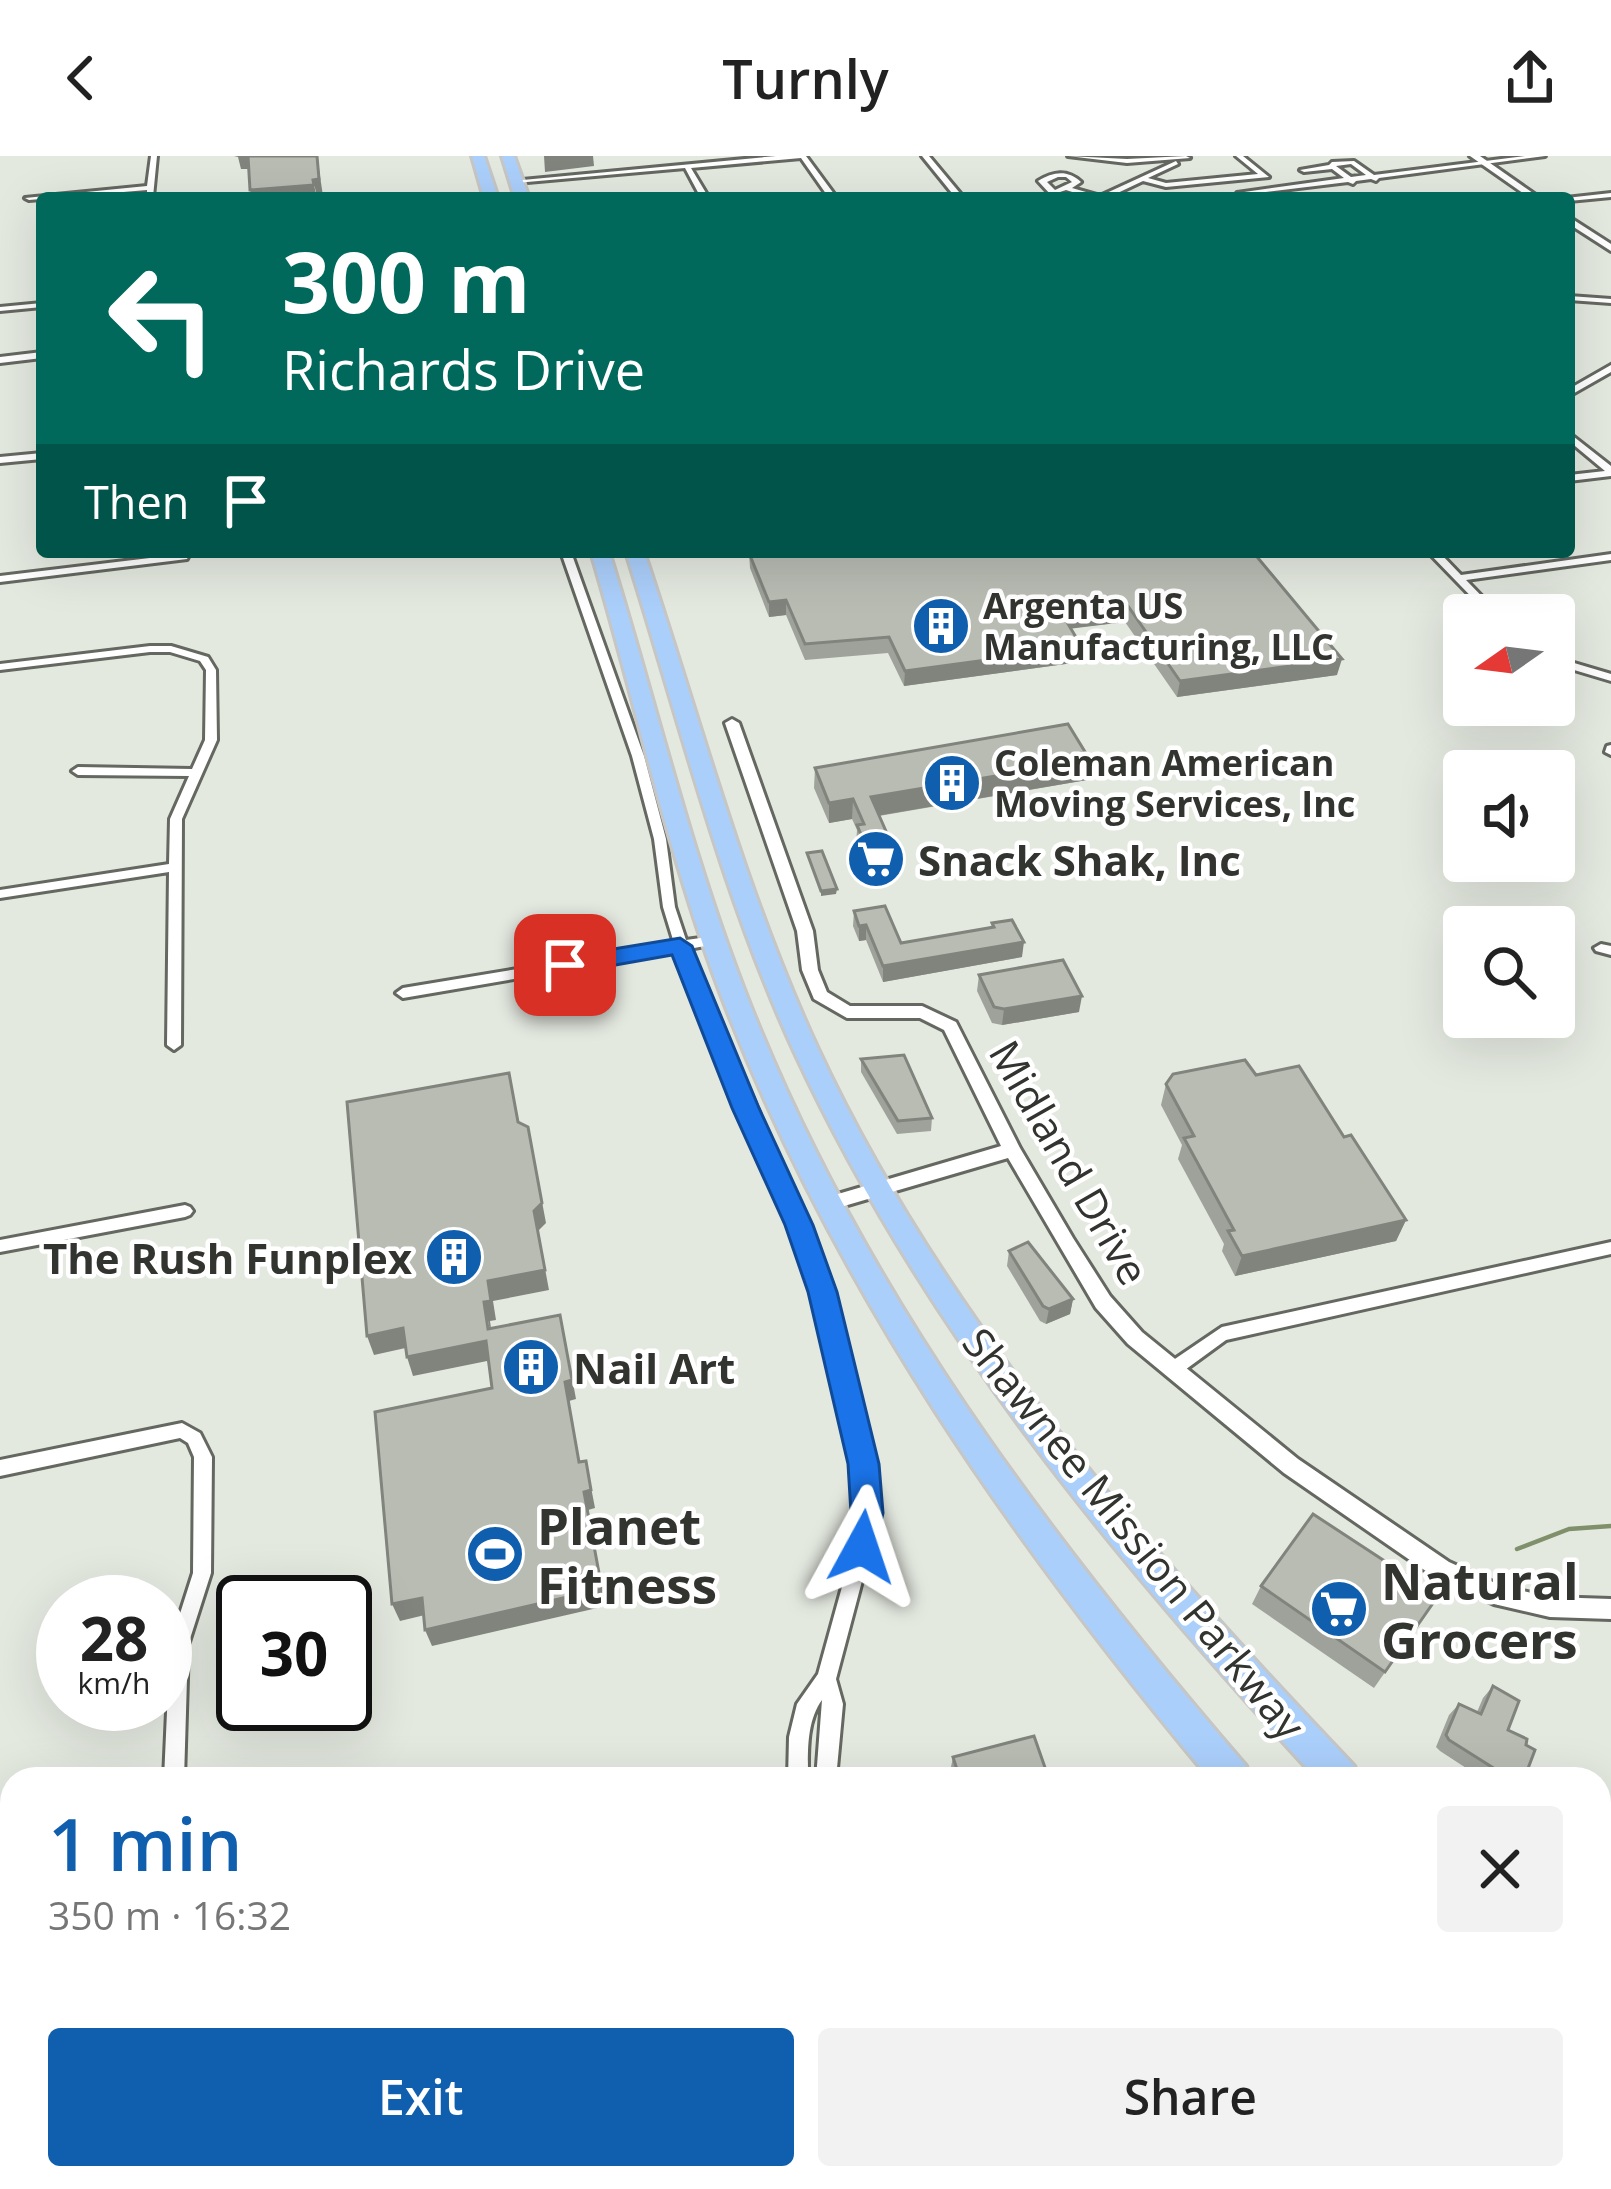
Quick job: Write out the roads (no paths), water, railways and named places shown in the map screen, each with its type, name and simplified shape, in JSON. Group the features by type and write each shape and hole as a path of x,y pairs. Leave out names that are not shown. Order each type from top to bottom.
{"highway":[{"path":"508,156 520,192"},
{"path":"479,159 502,179 516,181"},
{"path":"479,159 489,192"},
{"name":"Shawnee Mission Parkway","path":"607,558 715,940 754,1048 827,1204 916,1359 1008,1498 1093,1611 1223,1767"},
{"path":"608,558 624,571 639,566"},
{"name":"Shawnee Mission Parkway","path":"639,566 774,971 806,1049 876,1187 1000,1379 1168,1588 1330,1767"},
{"path":"699,889 756,919"},
{"path":"715,940 774,971"}],"street":[{"path":"151,192 154,156"},
{"path":"516,181 802,156 828,192"},
{"path":"926,156 954,192"},
{"path":"1071,156 1127,161 1189,157"},
{"path":"1239,156 1280,189"},
{"path":"1474,156 1527,192"},
{"path":"1250,192 1542,156"},
{"path":"1114,192 1189,157"},
{"path":"1353,182 1331,164 1352,161 1376,179"},
{"path":"687,166 702,192"},
{"path":"1304,170 1334,167"},
{"path":"1142,179 1166,185 1264,176"},
{"path":"1192,183 1202,192"},
{"path":"1066,188 1080,192"},
{"path":"1121,189 1124,192"},
{"path":"1575,198 1611,195"},
{"path":"29,198 36,198"},
{"path":"1575,224 1611,248"},
{"path":"1575,298 1611,301"},
{"path":"0,309 36,306"},
{"path":"0,360 36,357"},
{"path":"1575,389 1611,368"},
{"path":"1575,441 1611,472"},
{"path":"0,460 36,457"},
{"path":"1575,477 1611,472"},
{"path":"1459,578 1611,557"},
{"path":"0,579 176,558"},
{"path":"568,558 637,754 680,946 799,1225 822,1292 863,1464 867,1513 862,1547 826,1679 807,1704 798,1767"},
{"path":"1438,558 1475,594"},
{"path":"0,668 150,650 192,654 204,659 211,670 211,740 176,819 174,1045"},
{"path":"1575,667 1611,678"},
{"name":"Midland Drive","path":"732,723 805,931 810,970 820,995 847,1012 922,1012 950,1026 1012,1150 1103,1302 1135,1338 1304,1475 1441,1569 1502,1597 1550,1607 1611,1609"},
{"path":"78,771 195,773"},
{"path":"0,894 176,867"},
{"path":"403,993 715,940"},
{"path":"827,1204 1012,1150"},
{"path":"0,1246 185,1211"},
{"path":"1172,1370 1222,1334 1611,1248"},
{"path":"0,1468 182,1430 194,1438 202,1457 202,1573 179,1645 174,1767"},
{"path":"826,1679 833,1704 827,1767"}],"waterway":[{"path":"1517,1549 1569,1529 1611,1526"}],"place":[{"name":"Argenta US Manufacturing, LLC","path":"941,626"},
{"name":"Coleman American Moving Services, Inc","path":"952,783"},
{"name":"Snack Shak, Inc","path":"876,859"},
{"name":"The Rush Funplex","path":"454,1257"},
{"name":"Nail Art","path":"531,1367"},
{"name":"Planet Fitness","path":"495,1554"},
{"name":"Natural Grocers","path":"1339,1609"}]}
